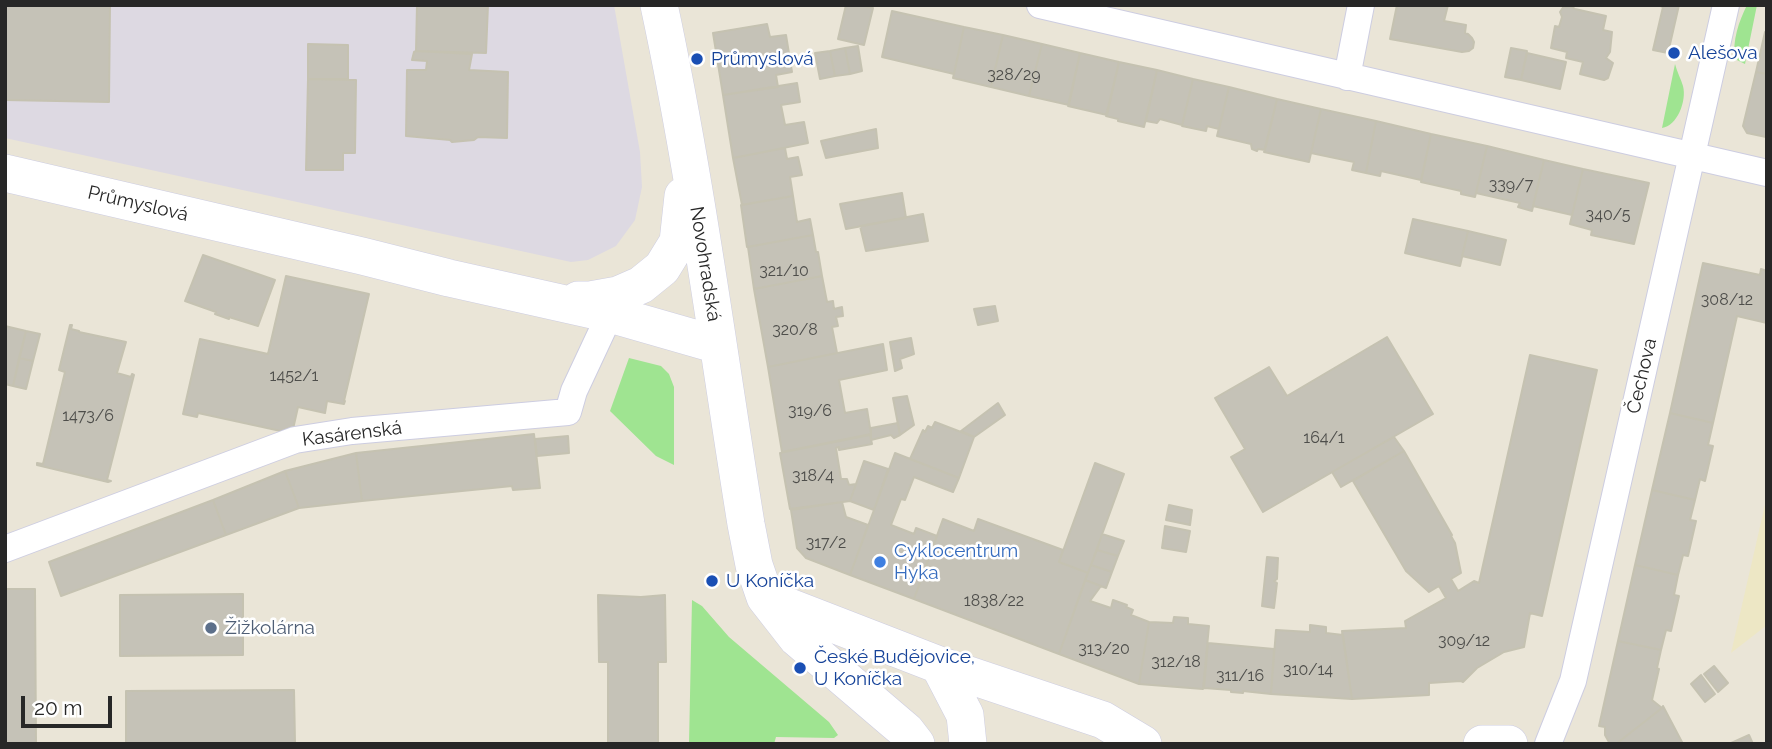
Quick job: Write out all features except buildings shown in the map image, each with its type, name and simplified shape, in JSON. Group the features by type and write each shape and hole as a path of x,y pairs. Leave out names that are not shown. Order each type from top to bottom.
{"street":[{"name":"Novohradská","path":"659,5 683,129 746,524 754,565 765,597 797,638 893,720 916,744"},
{"path":"1040,5 1767,173"},
{"path":"1347,77 1361,5"},
{"name":"Čechova","path":"1548,744 1573,681 1726,5"},
{"path":"547,301 590,300 618,295 641,285 662,268 678,242 684,202 680,156 683,129"},
{"name":"Průmyslová","path":"5,173 610,314 718,345"},
{"name":"Kasárenská","path":"5,549 295,440 352,431 568,412 574,391 610,314"},
{"path":"765,597 939,665 1103,720 1143,744"},
{"path":"939,665 965,715 968,744"},
{"path":"1482,744 1509,744"}],"shaded area":[{"path":"5,5 614,5 640,152 642,187 635,220 616,246 588,260 571,262 5,138"},
{"path":"1767,496 1767,625 1731,653"}],"green space":[{"path":"1747,5 1757,5 1745,64 1735,59 1734,45"},
{"path":"1675,64 1683,86 1684,99 1676,118 1662,128"},
{"path":"629,358 661,366 669,374 674,387 674,465 656,456 610,411"},
{"path":"692,600 702,606 729,637 829,722 838,735 834,738 776,737 774,744 689,744"}],"place":[{"name":"Alešova","path":"1674,53"},
{"name":"Průmyslová","path":"697,59"},
{"name":"Cyklocentrum Hyka","path":"880,562"},
{"name":"U Koníčka","path":"712,581"},
{"name":"Žižkolárna","path":"211,628"},
{"name":"České Budějovice, U Koníčka","path":"800,668"}]}
